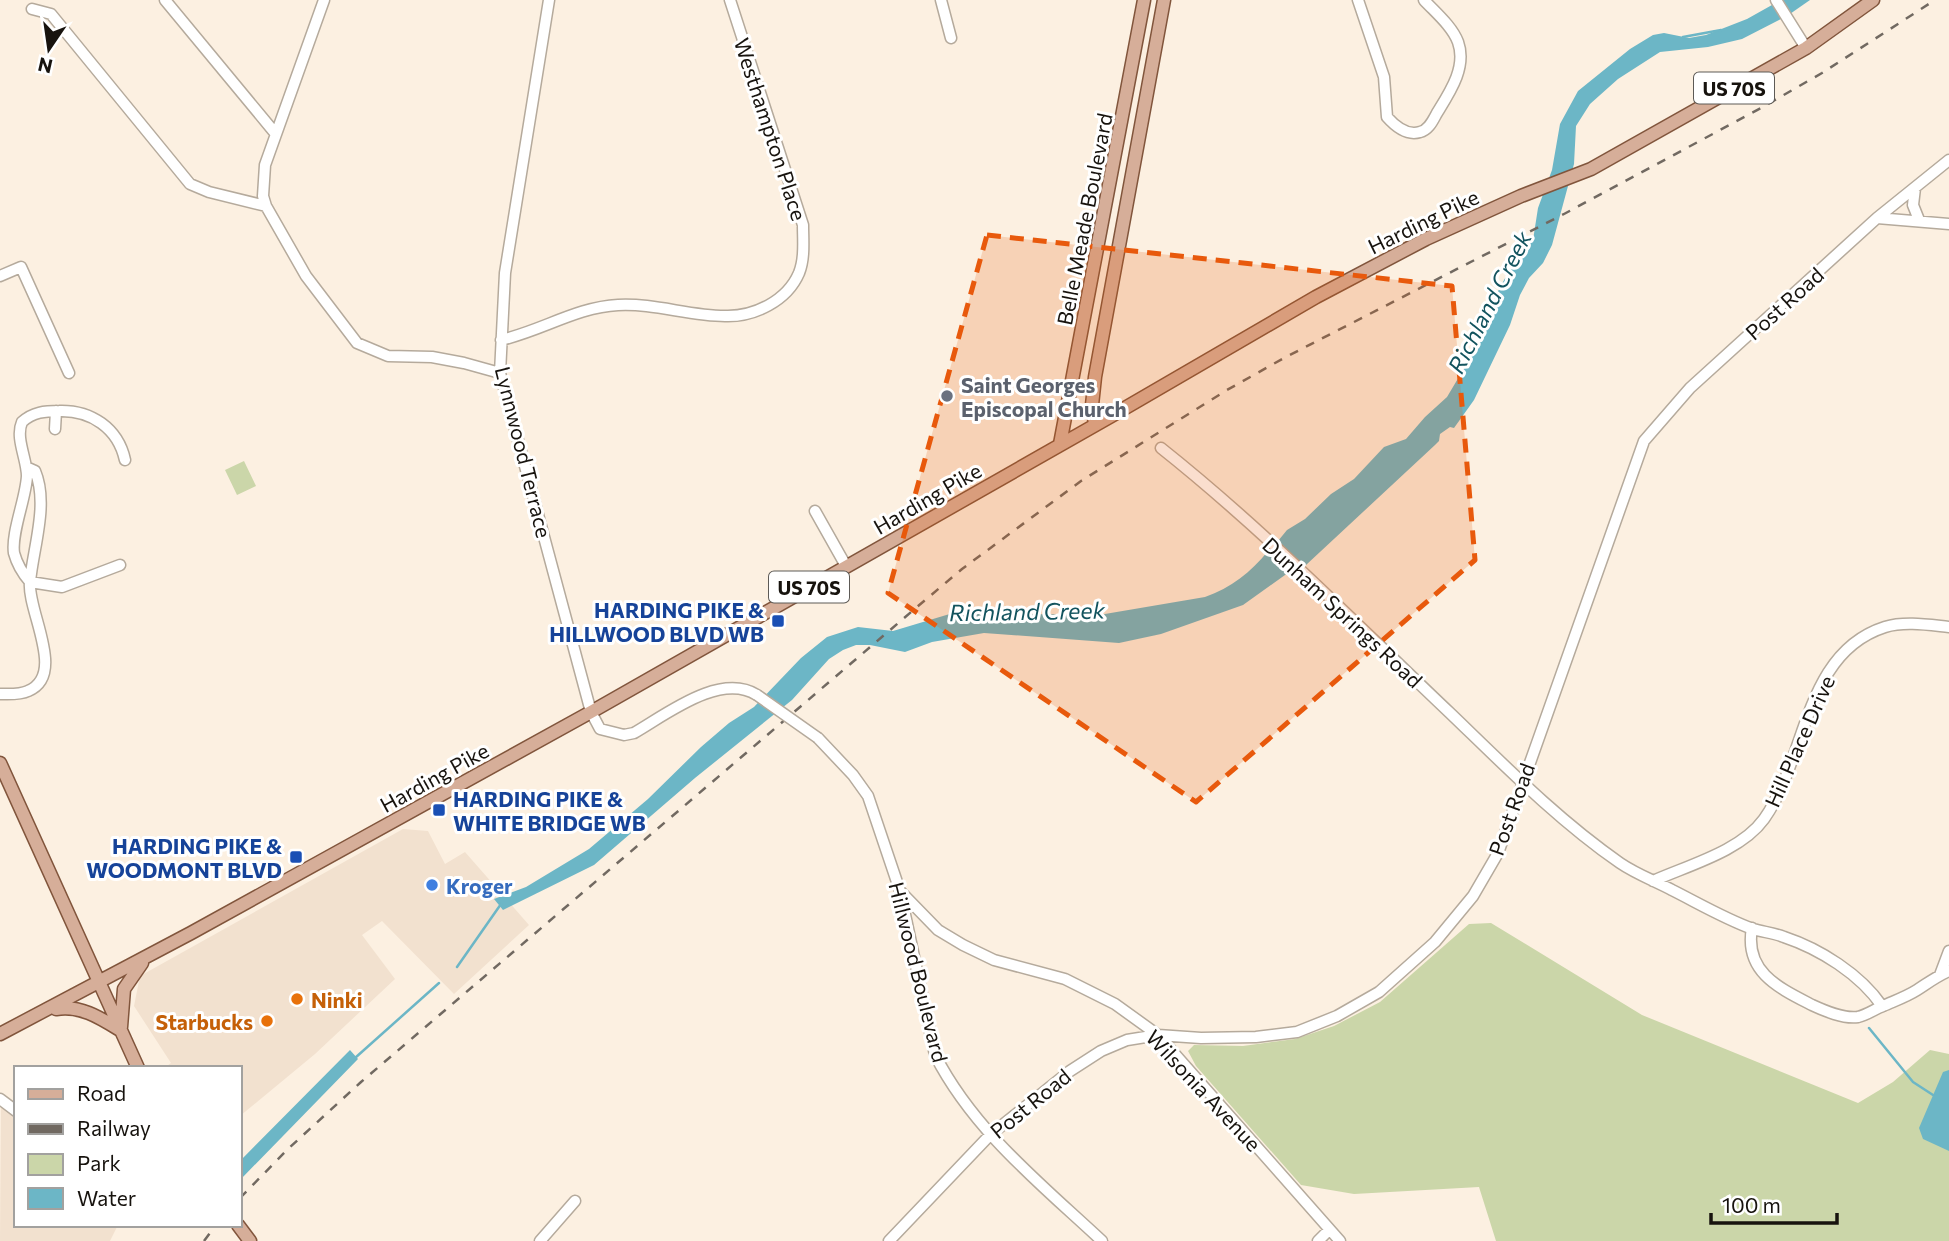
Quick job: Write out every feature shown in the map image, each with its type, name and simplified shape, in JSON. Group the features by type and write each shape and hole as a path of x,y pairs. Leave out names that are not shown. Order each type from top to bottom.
{"main road":[{"name":"Belle Meade Boulevard","path":"1060,444 1144,0"},
{"name":"Belle Meade Boulevard","path":"1095,424 1093,396 1104,326 1164,0"},
{"name":"Harding Pike","path":"0,1034 147,957 591,712 1316,297 1426,239 1521,196 1591,169 1806,48 1873,0"},
{"path":"1118,142 1137,146"},
{"path":"1098,248 1117,253"},
{"path":"1084,322 1104,326"},
{"path":"0,764 137,1066"},
{"path":"121,1030 124,989 127,981 147,957"},
{"path":"42,1012 58,1008 82,1010 121,1030"}],"street":[{"path":"165,0 275,132"},
{"path":"324,0 265,165 265,205 306,276 357,343 388,356 432,357 500,373"},
{"name":"Lynnwood Terrace","path":"549,0 505,273 500,373 591,712"},
{"name":"Westhampton Place","path":"501,340 526,335 590,308 618,305 647,305 724,316 748,314 784,295 799,273 804,248 803,225 730,0"},
{"path":"941,0 951,38"},
{"path":"1357,0 1384,77 1387,117 1402,130 1411,133 1427,129 1451,91 1460,65 1458,41 1443,20 1423,0"},
{"path":"1776,0 1806,48"},
{"path":"32,9 51,14 190,184 209,192 265,205"},
{"name":"Post Road","path":"888,1241 990,1135 1070,1071 1101,1051 1127,1040 1158,1035 1202,1038 1256,1037 1297,1032 1337,1016 1379,992 1435,942 1473,896 1498,853 1644,441 1690,388 1877,218 1946,165"},
{"path":"1915,188 1913,205 1919,220"},
{"path":"1877,218 1949,223"},
{"path":"0,276 21,267 69,373"},
{"path":"55,411 55,429"},
{"path":"120,565 62,587 30,582 21,572 14,548 26,487 20,424 31,415 55,411 82,412 98,420 118,442 125,460"},
{"name":"Dunham Springs Road","path":"1161,448 1301,570 1521,782 1581,835 1629,870 1752,928 1791,939 1830,959 1871,992 1882,1006"},
{"path":"0,694 26,692 38,685 43,676 44,648 30,596 40,495 35,471 26,467"},
{"path":"815,511 846,566"},
{"name":"Hill Place Drive","path":"1653,881 1744,841 1763,820 1776,799 1830,668 1858,640 1886,626 1917,624 1949,627"},
{"name":"Hillwood Boulevard","path":"591,712 600,729 624,735 634,733 712,690 732,687 757,695 818,738 853,775 868,796 900,891 903,916 935,1055 958,1096 990,1135 1102,1241"},
{"name":"Wilsonia Avenue","path":"900,891 938,930 963,945 994,960 1073,983 1115,1004 1158,1035 1339,1241"},
{"path":"1752,928 1752,955 1766,978 1777,987 1824,1010 1851,1017 1859,1017 1908,995 1945,973 1949,951"},
{"path":"559,1241 545,1237 575,1201"},
{"path":"1318,1241 1329,1230"}],"highlighted area":[{"path":"987,235 1452,286 1475,560 1196,802 888,593"}],"shaded area":[{"path":"403,829 428,831 445,864 465,852 529,925 454,994 382,921 362,935 395,979 315,1054 242,1114 242,1066 167,1066 171,1063 134,1006 140,976"},
{"path":"1,1106 14,1116 14,1227 117,1227 110,1241 0,1241"}],"green space":[{"path":"244,461 256,486 237,495 225,470"},
{"path":"1491,923 1642,1015 1858,1103 1893,1082 1930,1050 1949,1054 1949,1241 1496,1241 1479,1187 1354,1194 1301,1185 1196,1066 1188,1051 1194,1045 1243,1046 1295,1039 1334,1026 1380,1002 1469,924"}],"water":[{"path":"1781,0 1810,0 1787,16 1742,39 1708,47 1660,52 1618,79 1590,104 1576,126 1574,164 1552,245 1543,263 1529,278 1520,295 1510,325 1474,400 1454,428 1450,427 1440,434 1435,445 1306,565 1299,565 1243,605 1161,634 1119,643 984,633 932,642 905,652 870,645 856,645 843,650 829,659 792,700 695,778 594,865 503,910 494,899 526,887 589,849 648,799 701,747 729,723 754,707 801,658 827,637 858,627 893,631 963,610 1099,615 1205,597 1240,578 1268,551 1274,551 1278,547 1278,541 1287,530 1305,519 1331,494 1354,479 1384,447 1406,439 1447,397 1472,355 1497,293 1509,271 1533,240 1538,208 1552,170 1560,124 1578,91 1630,49 1653,35 1664,33 1689,38 1706,35 1747,19"},
{"path":"350,1050 358,1059 242,1178 242,1159"},
{"path":"1949,1070 1949,1151 1923,1139 1919,1128 1943,1072"}],"waterway":[{"name":"Richland Creek","path":"1683,37 1721,30"},
{"name":"Richland Creek","path":"457,967 501,904"},
{"name":"Richland Creek","path":"355,1058 439,983"},
{"path":"1869,1028 1913,1082 1933,1095"}],"railway":[{"path":"242,1196 361,1082 917,607 962,569 1081,481 1227,390 1284,358 1564,214 1761,108 1822,73 1935,0"},
{"path":"204,1241 214,1227"}],"place":[{"name":"Saint Georges Episcopal Church","path":"947,396"},
{"name":"HARDING PIKE & HILLWOOD BLVD WB","path":"778,621"},
{"name":"HARDING PIKE & WHITE BRIDGE WB","path":"439,810"},
{"name":"HARDING PIKE & WOODMONT BLVD","path":"296,857"},
{"name":"Kroger","path":"432,885"},
{"name":"Ninki","path":"297,999"},
{"name":"Starbucks","path":"267,1021"}]}
